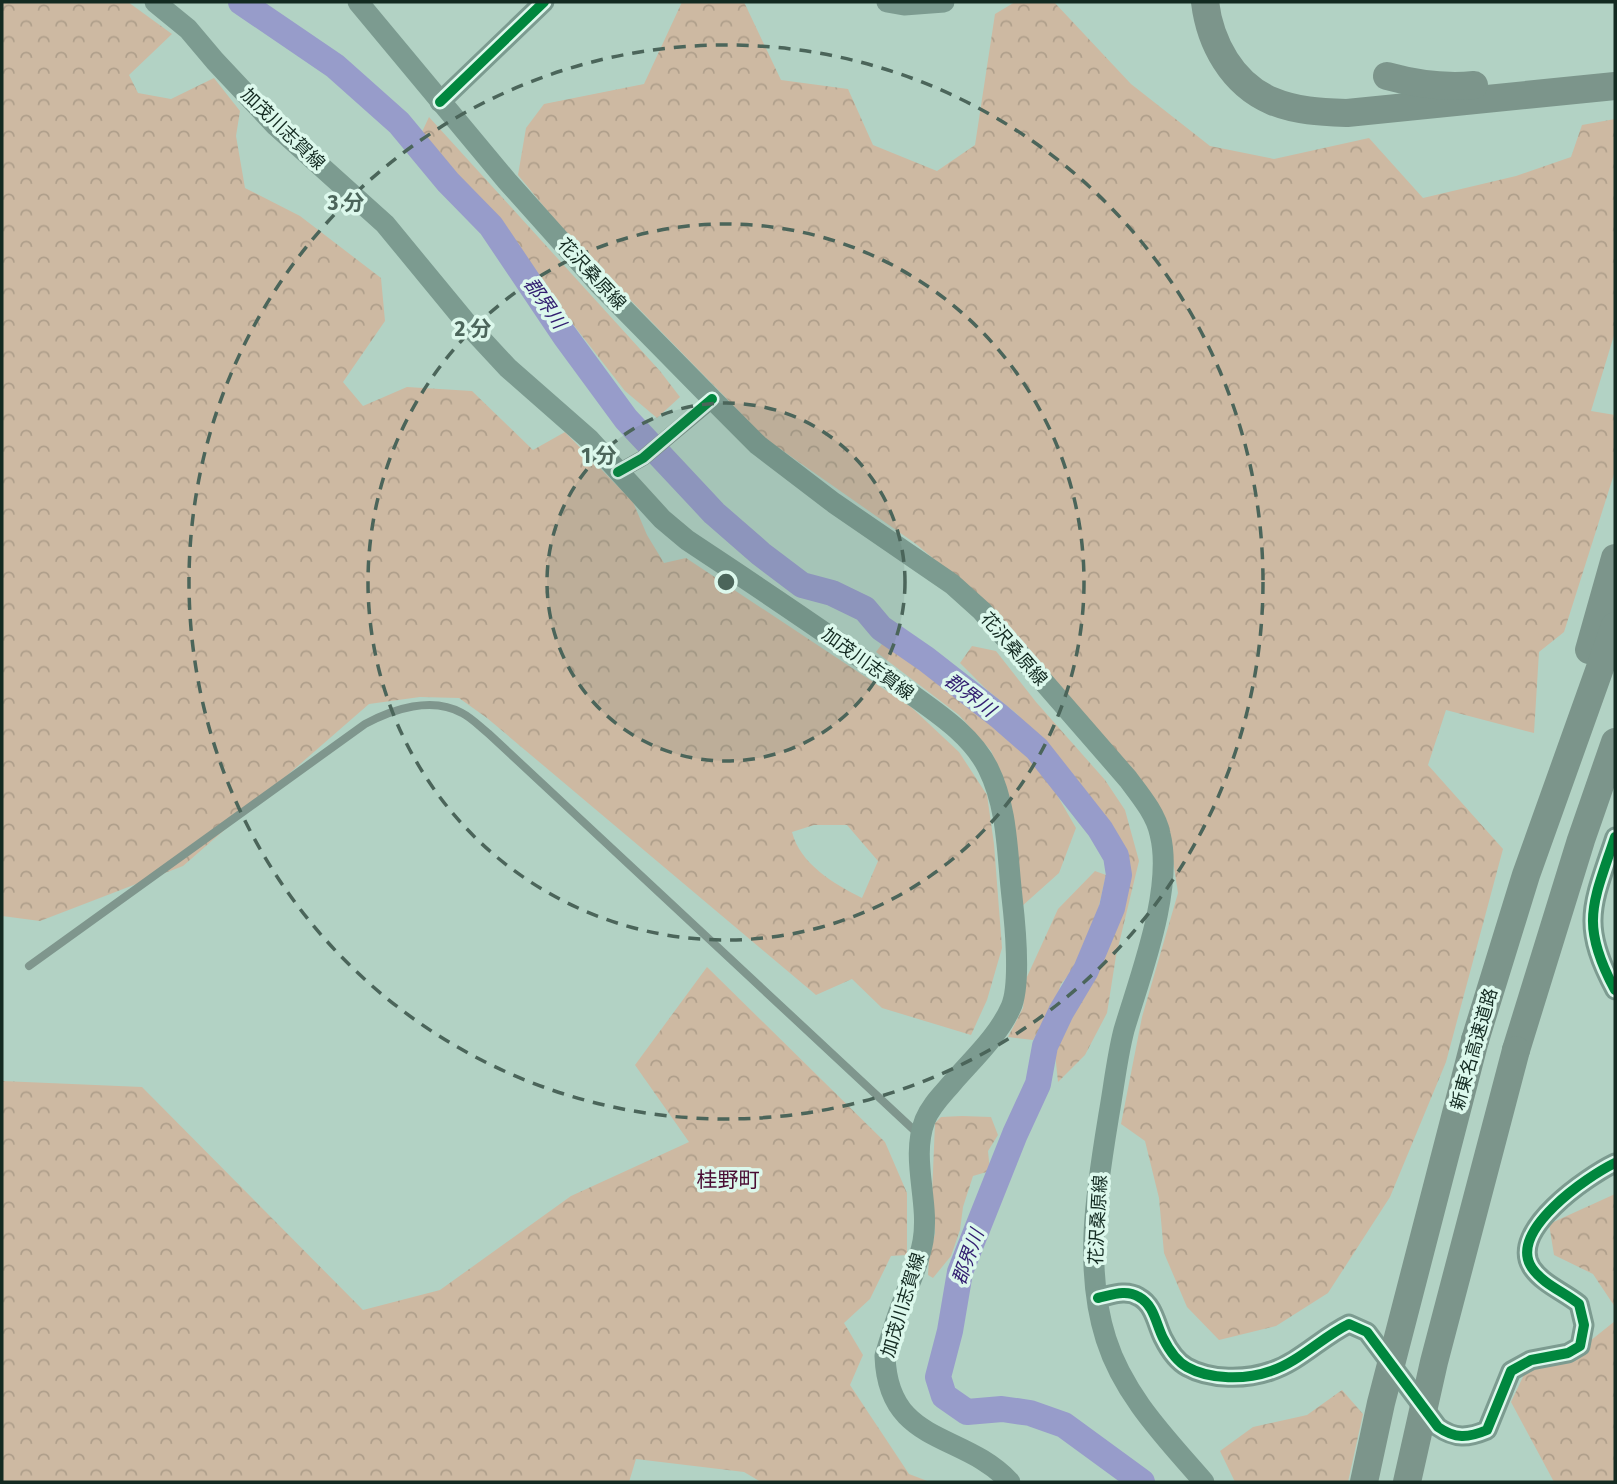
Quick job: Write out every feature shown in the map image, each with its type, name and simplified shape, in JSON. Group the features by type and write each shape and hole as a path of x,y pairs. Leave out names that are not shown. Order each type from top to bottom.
{"highway":[{"path":"1205,2 1214,41 1237,75 1272,101 1309,111 1347,113 1615,86"},
{"path":"1387,76 1412,83 1461,86 1615,70"},
{"path":"1526,875 1615,558"},
{"name":"新東名高速道路","path":"1364,1482 1381,1402 1475,1040 1526,875 1615,625"},
{"path":"1408,1482 1434,1362 1516,1050 1577,853 1615,742"}],"main road":[{"name":"加茂川志賀線","path":"155,2 188,29 276,126 385,224 469,326 508,368 590,439 662,519 687,540 852,651 948,721 970,742 987,765 1004,814 1013,904 1016,982 1012,1006 983,1049 937,1101 925,1119 920,1140 923,1241 885,1356 885,1369 892,1393 905,1416 938,1438 977,1456 997,1469 1010,1482"},
{"name":"花沢桑原線","path":"358,2 440,102 601,286 708,402 758,445 834,503 952,584 982,611 1128,779 1148,807 1160,833 1161,891 1152,934 1123,1035 1101,1160 1094,1242 1095,1284 1106,1339 1121,1375 1142,1411 1204,1482"},
{"path":"440,102 544,2"},
{"path":"887,2 904,5 944,2"},
{"path":"1615,837 1594,900 1592,917 1595,947 1615,990"},
{"path":"1098,1298 1127,1292 1141,1297 1150,1307 1167,1346 1178,1359 1186,1366 1207,1374 1251,1376 1272,1371 1349,1324 1367,1332 1438,1427 1451,1436 1471,1436 1487,1430 1511,1371 1531,1360 1568,1353 1580,1346 1583,1312 1579,1304 1531,1267 1527,1246 1534,1230 1553,1207 1615,1163"}],"street":[{"path":"618,472 643,458 708,402"}],"lane":[{"path":"29,966 365,723 386,713 407,708 423,705 443,707 461,712 489,734 915,1131 920,1140"}],"green space":[{"path":"2,2 128,2 172,34 129,75 138,93 171,99 214,78 240,111 236,136 245,188 300,216 381,278 385,321 343,382 363,406 407,387 472,391 533,450 565,432 633,502 647,535 664,563 686,558 911,707 959,752 987,795 994,844 1002,948 987,1000 971,1035 882,1008 852,979 816,995 487,718 459,698 420,697 369,704 183,866 40,921 2,916","holes":["814,825 847,825 878,861 862,898 840,886 810,863 802,854 792,832"]},
{"path":"682,2 744,2 781,80 848,89 873,145 937,171 975,145 995,14 1015,2 1054,2 1131,84 1210,146 1274,159 1369,138 1423,198 1516,176 1571,157 1582,125 1615,119 1615,332 1591,411 1615,415 1615,471 1564,632 1539,652 1534,733 1446,710 1428,765 1503,849 1446,1062 1390,1197 1328,1293 1276,1326 1219,1340 1187,1307 1164,1253 1159,1198 1145,1141 1121,1124 1142,1017 1178,893 1169,835 985,602 916,544 766,439 569,237 518,175 526,128 544,104 644,84"},
{"path":"429,117 660,371 680,397 657,418 625,391 421,134"},
{"path":"882,644 913,660 1038,762 1076,828 1059,873 1021,907 1004,780 991,751 959,715 876,652"},
{"path":"972,646 996,651 1036,702 1105,780 1125,810 1139,861 1116,956 1107,1013 1085,1055 1058,1082 1055,1053 1112,937 1125,863 1115,839 1017,714 960,663"},
{"path":"1095,871 1106,875 1089,950 1061,984 1054,1004 1033,1040 1008,1037 1023,1008 1026,979 1058,909"},
{"path":"707,967 885,1142 907,1193 907,1255 891,1256 870,1299 844,1323 863,1355 850,1385 909,1474 930,1482 761,1482 744,1472 636,1459 629,1482 2,1482 2,1081 142,1087 363,1310 440,1290 571,1196 689,1142 635,1065"},
{"path":"941,1117 991,1117 998,1135 988,1151 990,1171 973,1176 951,1256 933,1278 928,1275 935,1233 932,1195 935,1123"},
{"path":"1615,1194 1615,1307 1593,1274 1554,1255 1549,1224"},
{"path":"1615,1321 1615,1482 1554,1482 1511,1402 1531,1360 1585,1345"},
{"path":"1342,1390 1363,1414 1348,1482 1235,1482 1220,1451 1253,1427 1307,1415"}],"waterway":[{"name":"郡界川","path":"241,2 335,66 399,123 448,182 491,226 565,336 626,419 714,513 802,585 832,593 865,609 881,628 999,716 1037,749 1100,829 1116,856 1119,875 1112,908 1086,970 1045,1046 1038,1084 960,1272 950,1331 938,1377 944,1396 967,1412 1002,1409 1030,1413 1064,1425 1142,1482"}],"cycle path":[{"path":"440,102 544,2"},
{"path":"618,472 643,458 712,399"},
{"path":"1615,837 1593,914 1597,947 1615,990"},
{"path":"1098,1298 1124,1293 1144,1300 1165,1342 1179,1361 1196,1371 1217,1376 1251,1376 1281,1367 1349,1324 1367,1332 1438,1427 1456,1435 1474,1435 1487,1430 1511,1371 1531,1360 1568,1353 1580,1346 1584,1325 1579,1304 1537,1274 1527,1253 1531,1238 1540,1222 1554,1206 1587,1180 1615,1163"}],"district":[{"name":"桂野町","path":"728,1180"}]}
